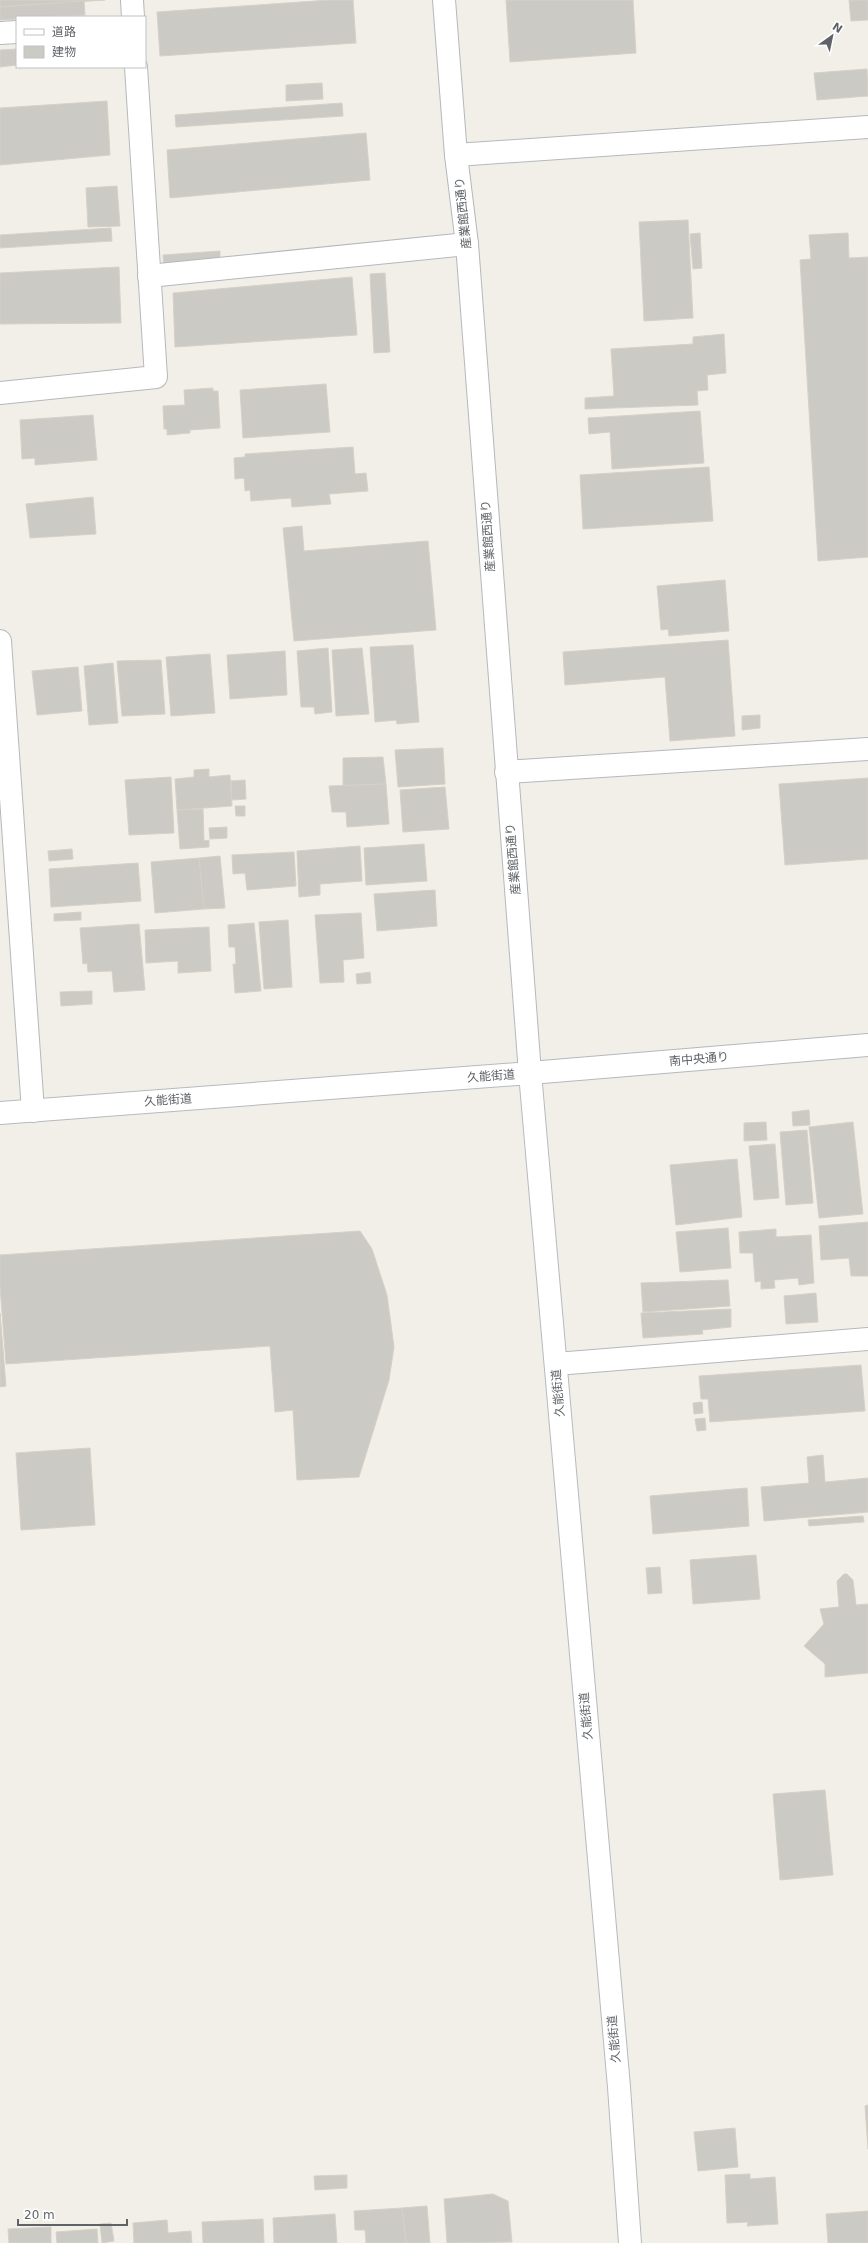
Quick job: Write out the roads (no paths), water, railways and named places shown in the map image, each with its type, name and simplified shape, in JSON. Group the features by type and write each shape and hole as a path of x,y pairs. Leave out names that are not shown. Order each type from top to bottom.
{"street":[{"path":"132,0 133,16"},
{"name":"産業館西通り","path":"444,0 456,155 467,244 530,1073"},
{"path":"0,33 16,32"},
{"path":"0,393 156,377 136,68"},
{"path":"456,155 868,127"},
{"path":"149,276 467,244"},
{"path":"0,641 33,1111"},
{"path":"506,772 868,749"},
{"name":"南中央通り","path":"530,1073 868,1045"},
{"name":"久能街道","path":"0,1113 530,1073 619,2088 630,2243"},
{"path":"556,1364 868,1339"}]}
